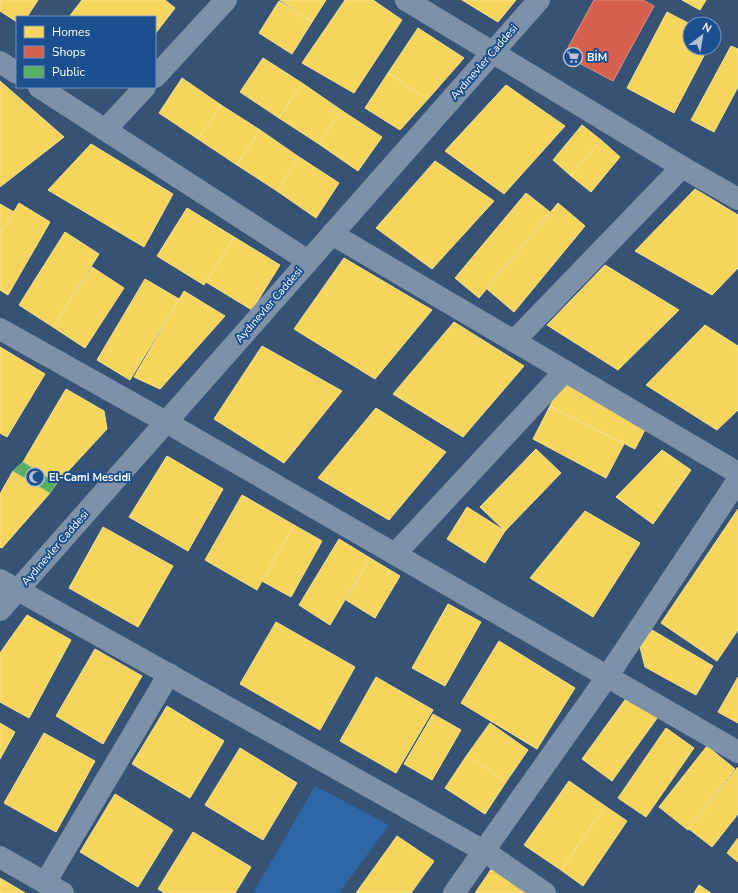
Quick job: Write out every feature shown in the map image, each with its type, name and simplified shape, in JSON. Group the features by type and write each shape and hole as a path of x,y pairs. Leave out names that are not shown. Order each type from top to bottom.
{"street":[{"path":"156,76 226,0"},
{"path":"406,0 682,167 738,199"},
{"name":"Aydınevler Caddesi","path":"0,610 9,585 166,422 539,0"},
{"path":"0,62 16,72"},
{"path":"41,88 308,261"},
{"path":"105,130 144,88"},
{"path":"514,341 682,167"},
{"path":"332,234 738,473"},
{"path":"0,329 166,422 738,752"},
{"path":"395,554 565,371"},
{"path":"454,893 607,677 738,480"},
{"path":"9,585 484,851 545,893"},
{"path":"0,857 54,888 169,674"}],"shaded area":[{"path":"315,786 389,825 339,893 253,893"}],"building: Homes":[{"path":"0,0 38,0 28,16 16,16 16,21 0,11"},
{"path":"82,0 165,0 175,8 156,33 156,16 70,16"},
{"path":"280,0 326,0 312,22"},
{"path":"345,0 373,0 402,20 354,93 302,63"},
{"path":"462,0 516,0 498,22"},
{"path":"682,0 706,0 700,10"},
{"path":"279,1 312,22 292,54 259,33"},
{"path":"667,12 682,20 682,56 704,56 674,113 627,88"},
{"path":"418,28 464,58 428,99 388,73"},
{"path":"731,46 738,49 738,87 714,132 691,120"},
{"path":"263,58 302,83 279,118 240,92"},
{"path":"388,73 428,99 400,130 365,108"},
{"path":"182,78 221,105 198,139 159,113"},
{"path":"0,81 64,137 0,187"},
{"path":"302,83 341,110 319,144 279,118"},
{"path":"506,85 565,126 504,194 445,151"},
{"path":"221,105 260,130 237,165 198,139"},
{"path":"341,110 382,137 358,171 319,144"},
{"path":"582,125 601,140 571,176 553,160"},
{"path":"260,130 299,157 277,191 237,165"},
{"path":"601,140 620,157 591,192 571,176"},
{"path":"91,144 173,194 144,247 48,190"},
{"path":"299,157 339,183 316,218 277,191"},
{"path":"435,161 494,201 432,269 376,228"},
{"path":"695,189 738,215 738,268 712,295 635,251"},
{"path":"526,193 550,212 479,298 455,278"},
{"path":"19,203 50,222 8,295 0,290 0,235"},
{"path":"558,203 585,226 514,312 487,289"},
{"path":"0,204 14,212 0,234"},
{"path":"187,208 234,237 204,285 157,256"},
{"path":"65,232 99,254 53,327 19,305"},
{"path":"234,237 280,265 252,310 206,282"},
{"path":"344,258 432,310 375,379 294,329"},
{"path":"605,265 679,310 618,370 547,325"},
{"path":"92,267 124,288 85,348 53,327"},
{"path":"145,279 179,299 130,380 97,360"},
{"path":"184,291 225,316 160,389 134,377"},
{"path":"454,322 524,366 463,437 393,394"},
{"path":"705,325 738,346 738,410 717,430 646,385"},
{"path":"262,346 342,391 284,463 214,419"},
{"path":"0,347 45,374 7,437 0,433"},
{"path":"564,378 649,422 635,449 550,406"},
{"path":"66,389 104,411 107,429 57,483 23,462"},
{"path":"550,406 624,444 606,478 533,439"},
{"path":"376,408 446,452 389,520 318,478"},
{"path":"536,449 561,473 505,531 480,507"},
{"path":"662,450 691,470 653,524 616,497"},
{"path":"167,456 223,489 188,551 129,517"},
{"path":"13,471 50,493 2,548 0,547 0,494"},
{"path":"242,495 294,525 257,590 205,560"},
{"path":"467,507 505,531 485,563 447,539"},
{"path":"738,509 738,630 717,661 661,623"},
{"path":"585,511 640,543 593,617 530,578"},
{"path":"294,525 322,541 291,597 262,581"},
{"path":"103,527 173,566 138,627 69,588"},
{"path":"339,539 370,558 330,625 299,605"},
{"path":"370,558 400,576 375,618 346,600"},
{"path":"448,604 481,622 445,686 412,668"},
{"path":"27,615 71,640 29,718 0,702 0,653"},
{"path":"276,622 355,667 320,730 240,684"},
{"path":"652,630 713,666 696,695 645,667 640,647"},
{"path":"499,641 575,688 537,749 461,703"},
{"path":"95,649 142,676 103,744 56,716"},
{"path":"376,677 433,710 396,773 340,741"},
{"path":"738,677 738,723 718,712"},
{"path":"630,693 660,714 612,781 582,759"},
{"path":"167,706 224,741 190,798 132,764"},
{"path":"433,714 461,730 432,780 404,764"},
{"path":"0,723 15,732 0,759"},
{"path":"490,723 528,750 506,782 467,755"},
{"path":"666,728 694,748 646,817 618,798"},
{"path":"44,733 95,761 56,832 4,803"},
{"path":"707,746 735,769 688,830 659,807"},
{"path":"240,748 297,783 263,840 205,805"},
{"path":"467,755 506,782 485,814 445,788"},
{"path":"738,767 738,814 712,847 689,829"},
{"path":"569,781 605,806 561,870 524,845"},
{"path":"115,794 173,830 138,887 80,852"},
{"path":"605,806 627,821 583,886 561,870"},
{"path":"193,832 251,867 235,893 165,893 158,889"},
{"path":"397,836 434,861 411,893 356,893"},
{"path":"738,838 738,862 727,853"},
{"path":"492,868 529,893 475,893"},
{"path":"0,878 25,893 0,893"},
{"path":"699,885 711,893 694,893"}],"building: Shops":[{"path":"594,0 643,0 654,6 613,81 564,55"}],"building: Public":[{"name":"El-Cami Mescidi","path":"23,462 57,483 50,493 13,471"}],"place":[{"name":"BİM","path":"573,57"},
{"name":"El-Cami Mescidi","path":"35,477"}]}
